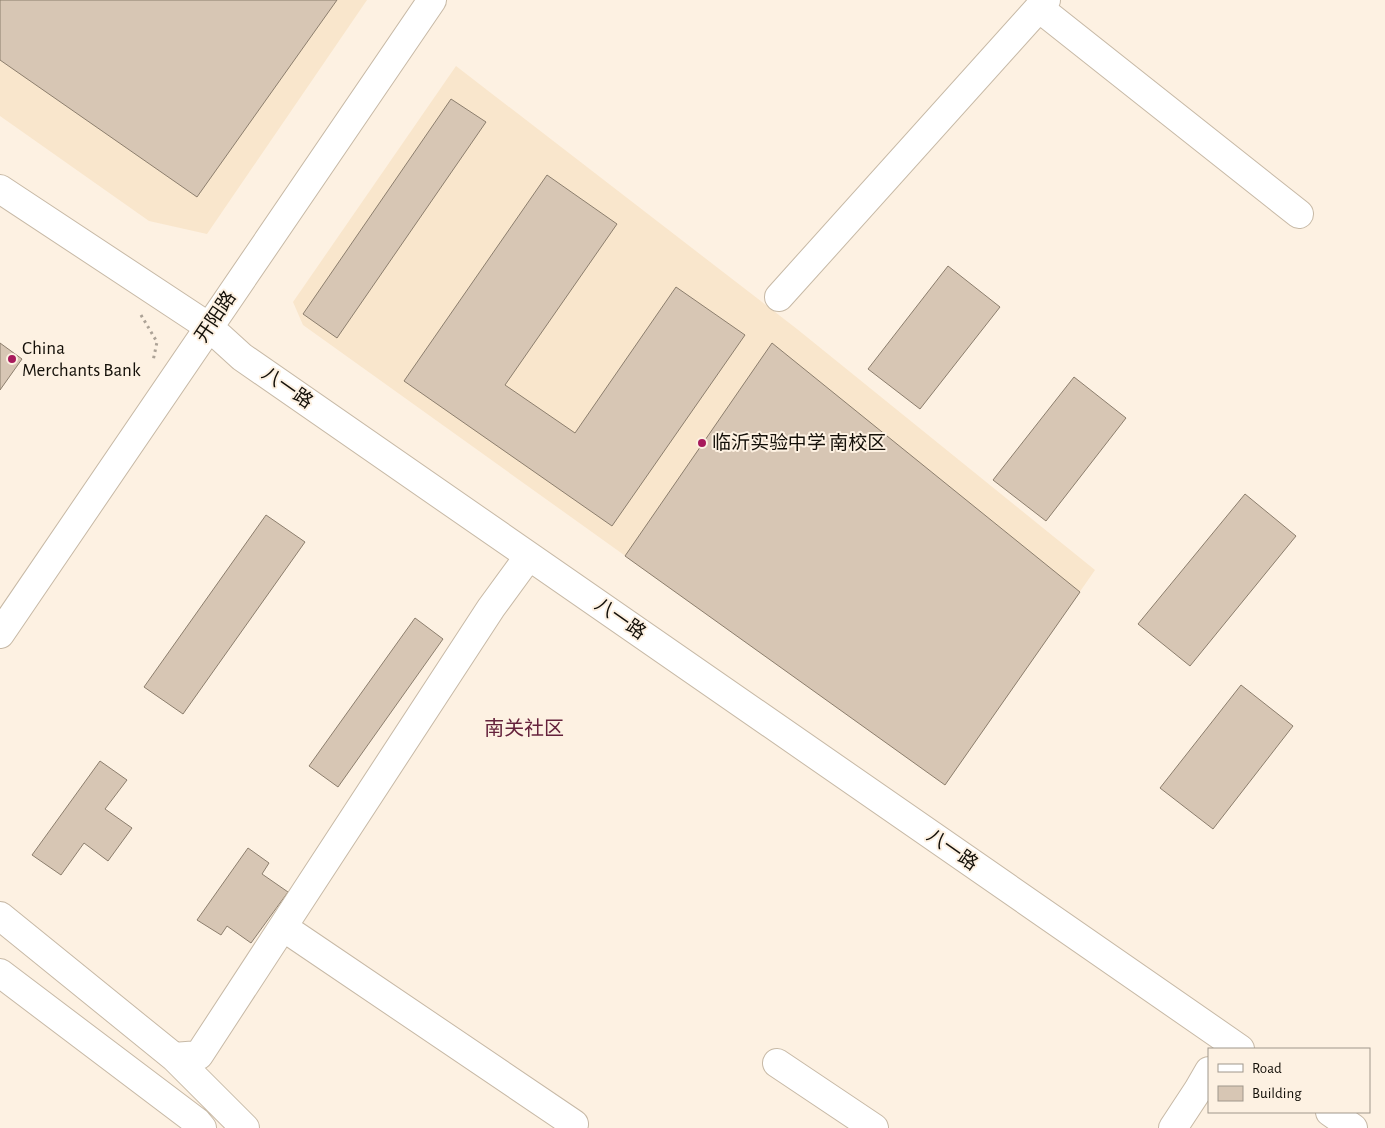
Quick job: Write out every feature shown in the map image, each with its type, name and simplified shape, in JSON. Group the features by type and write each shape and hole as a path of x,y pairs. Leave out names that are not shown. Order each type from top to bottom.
{"street":[{"name":"开阳路","path":"0,634 432,0"},
{"path":"779,297 1042,4 1299,214"},
{"name":"八一路","path":"0,189 209,327 242,357 1231,1047"},
{"path":"174,1057 199,1055 491,608 529,556"},
{"path":"0,916 174,1057 245,1128"},
{"path":"283,927 574,1124"},
{"path":"0,973 202,1128"},
{"path":"777,1063 874,1128"},
{"path":"1173,1128 1208,1073"},
{"path":"1331,1113 1353,1128"}],"path":[{"path":"135,311 143,316 157,342 151,370"}],"shaded area":[{"path":"0,0 367,0 207,234 149,221 0,116"},
{"name":"临沂实验中学 南校区","path":"456,66 797,329 1095,570 945,785 303,325 293,302"}],"building":[{"path":"0,0 337,0 197,197 0,60"},
{"path":"451,99 486,122 337,338 303,314"},
{"path":"547,175 617,224 505,385 575,433 676,287 745,335 612,526 404,381"},
{"path":"948,266 1000,307 920,409 868,369"},
{"path":"0,343 22,359 0,390"},
{"path":"772,343 1080,592 945,785 625,556"},
{"path":"1074,377 1126,418 1046,521 993,480"},
{"path":"1245,494 1296,536 1190,666 1138,624"},
{"path":"266,515 305,542 183,714 144,687"},
{"path":"415,618 443,639 338,787 309,766"},
{"path":"1241,685 1293,726 1213,829 1160,788"},
{"path":"100,761 127,780 105,809 132,828 108,861 84,843 61,875 32,855"},
{"path":"248,848 269,863 262,874 288,892 251,943 227,926 221,935 197,920"}],"place":[{"name":"China Merchants Bank","path":"12,359"},
{"name":"临沂实验中学 南校区","path":"702,443"}],"district":[{"name":"南关社区","path":"524,729"}]}
